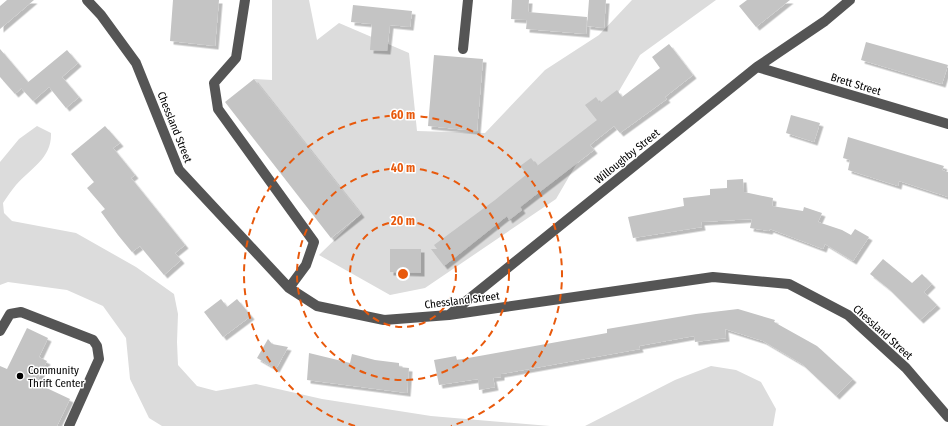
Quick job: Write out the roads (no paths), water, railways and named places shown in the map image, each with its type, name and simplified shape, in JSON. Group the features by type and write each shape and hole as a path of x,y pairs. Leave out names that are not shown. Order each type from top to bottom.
{"street":[{"name":"Chessland Street","path":"87,0 101,15 136,63 180,170 289,288 317,306 384,320 449,315 713,276 789,284 848,315 906,368 948,417"},
{"path":"245,0 236,58 214,83 218,109 314,242 306,265 289,288"},
{"path":"463,49 468,0"},
{"name":"Willoughby Street","path":"449,315 757,66 825,21 850,0"},
{"name":"Brett Street","path":"757,66 948,124"},
{"path":"0,331 10,314 21,312 93,340 99,353 99,360 69,426"}],"place":[{"name":"Community Thrift Center","path":"20,376"}]}
